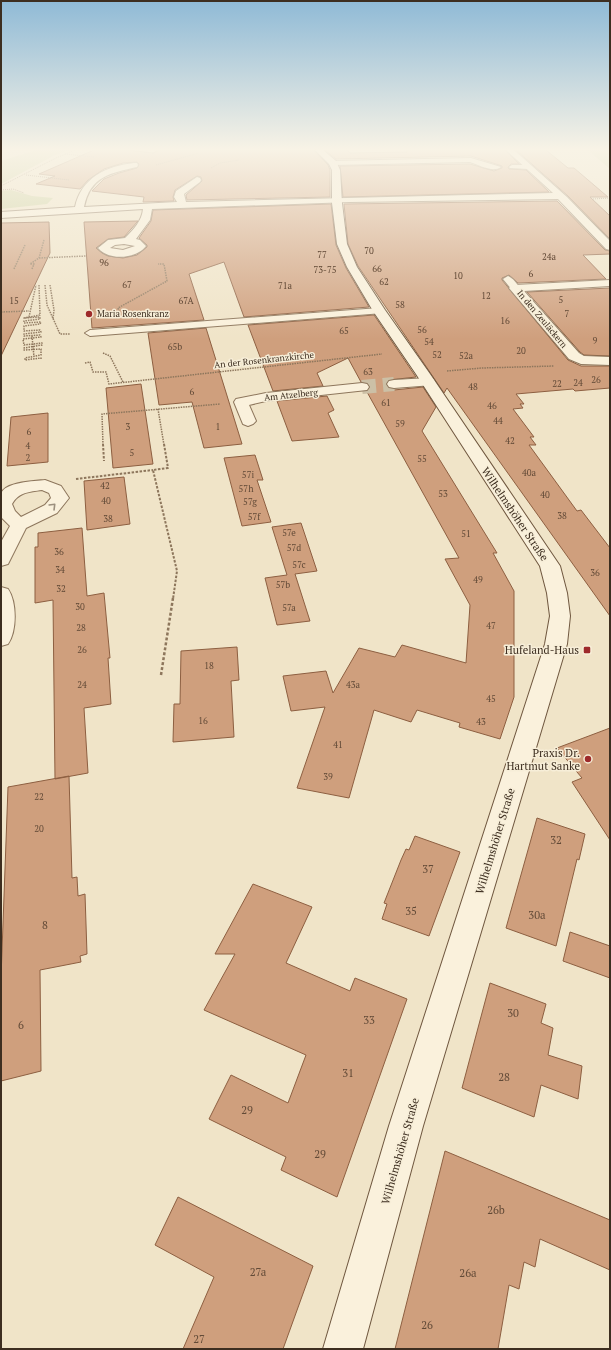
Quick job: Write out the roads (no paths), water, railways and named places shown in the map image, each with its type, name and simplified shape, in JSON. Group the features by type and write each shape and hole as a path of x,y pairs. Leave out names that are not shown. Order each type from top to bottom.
{"street":[{"path":"1,215 27,213"},
{"path":"128,241 144,221 148,213"},
{"name":"Wilhelmshöher Straße","path":"338,213 341,238 345,254 379,311 550,566 557,593 560,616 556,644 406,1126 343,1349"},
{"path":"577,213 610,247"},
{"name":"In den Zeuläckern","path":"610,283 512,284 568,351 582,360 610,361"},
{"path":"394,384 425,378"},
{"name":"Am Atzelberg","path":"248,422 241,402 266,397 362,387"},
{"path":"1,560 19,525 51,509 60,498 55,490 45,486 24,487 5,491 3,504 7,513 19,525"},
{"path":"1,593 5,606 1,639"}],"lane":[{"path":"90,333 125,329 379,311"}],"tunnel":[{"path":"362,387 394,384"}],"place":[{"name":"Maria Rosenkranz","path":"89,314"},
{"name":"Hufeland-Haus","path":"587,650"},
{"name":"Praxis Dr. Hartmut Sanke","path":"588,759"}]}
